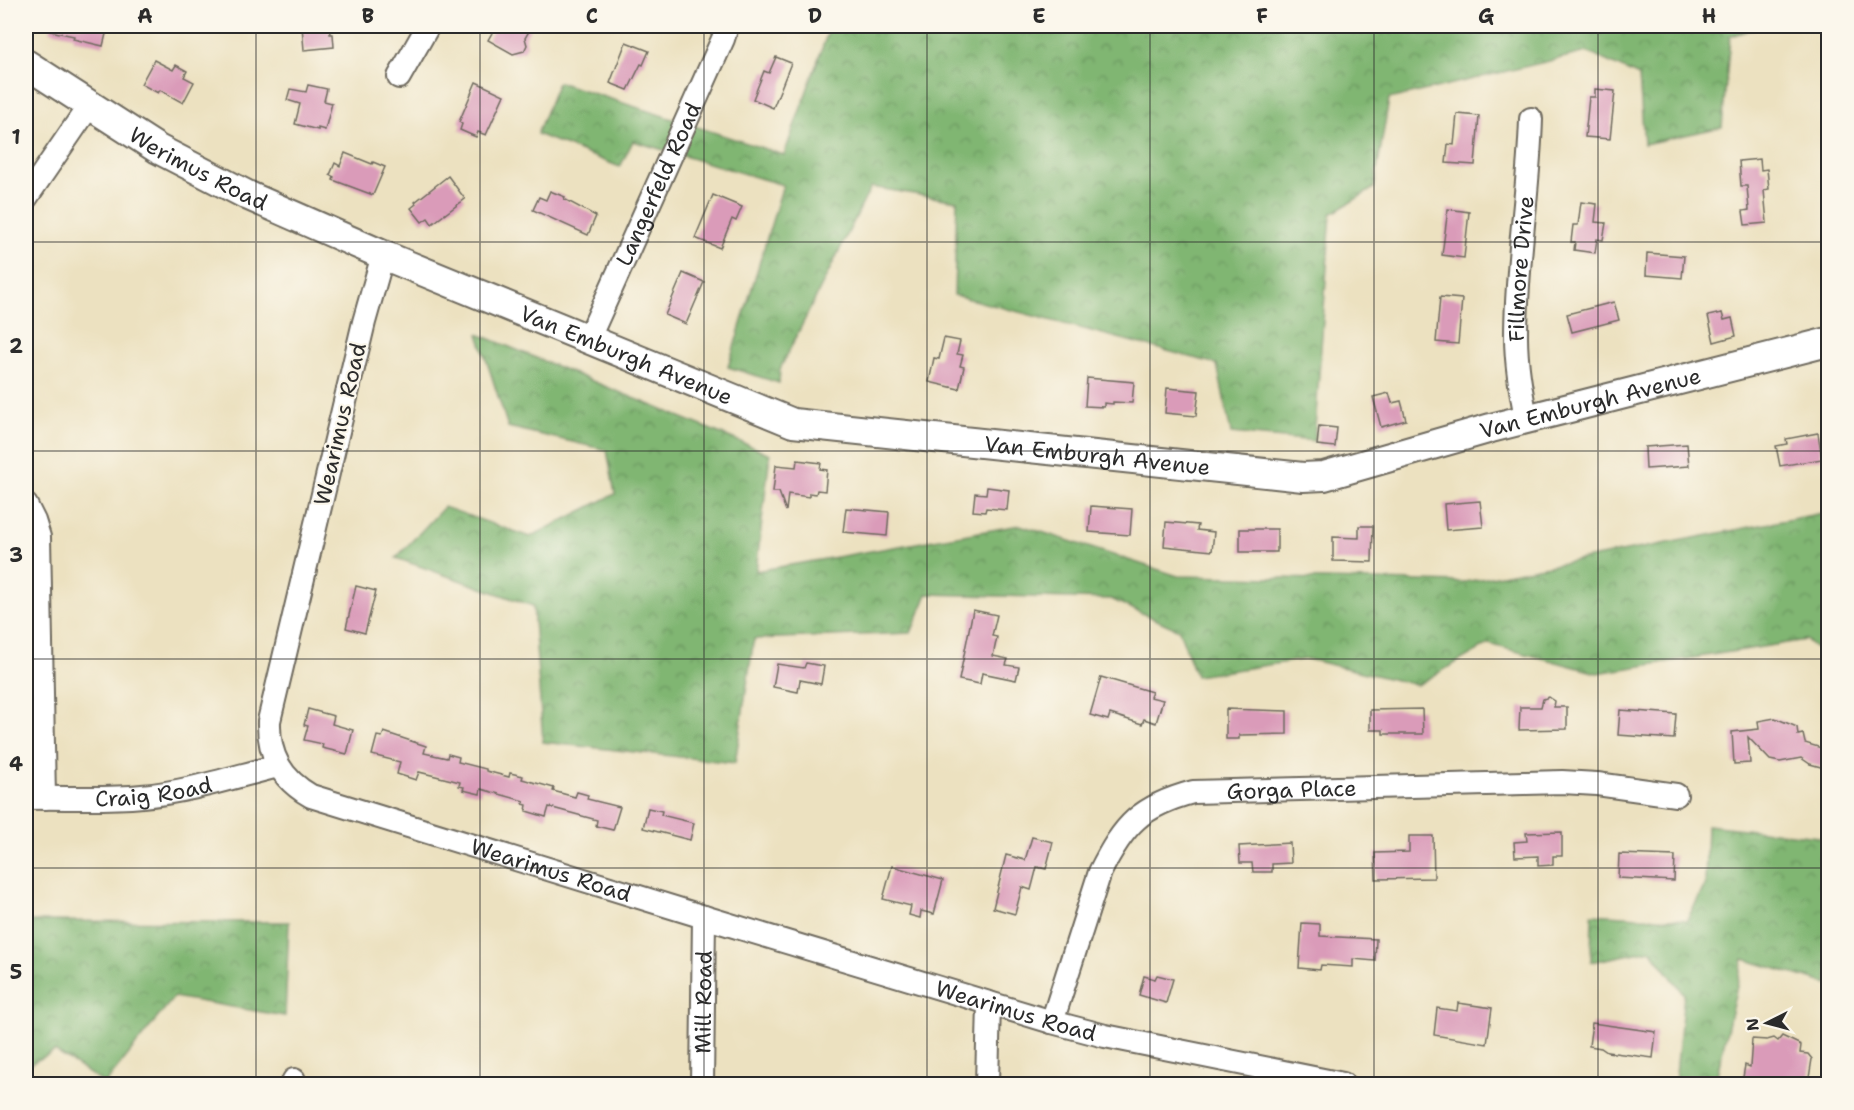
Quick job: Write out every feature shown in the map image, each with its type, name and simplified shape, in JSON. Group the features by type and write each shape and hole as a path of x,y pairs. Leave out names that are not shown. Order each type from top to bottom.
{"main road":[{"name":"Werimus Road","path":"26,64 158,149 203,174 383,255"},
{"name":"Van Emburgh Avenue","path":"383,255 793,423 1303,477 1324,476 1526,418 1828,342"}],"street":[{"path":"399,77 428,26"},
{"name":"Langerfeld Road","path":"588,340 727,26"},
{"path":"26,198 89,106"},
{"name":"Fillmore Drive","path":"1526,418 1518,373 1516,336 1531,119"},
{"name":"Wearimus Road","path":"383,255 364,322 269,721 270,744 278,766 297,788 311,796 1052,1022 1105,1036 1343,1084"},
{"path":"26,504 39,537 35,798"},
{"name":"Craig Road","path":"35,798 142,796 176,791 278,766"},
{"name":"Gorga Place","path":"1052,1022 1100,872 1111,850 1138,815 1153,805 1172,798 1193,792 1562,782 1597,784 1676,795"},
{"name":"Mill Road","path":"702,1084 704,917"},
{"path":"987,1084 989,1003"}],"green space":[{"path":"830,26 1762,26 1730,36 1722,127 1644,144 1639,76 1587,52 1389,99 1374,188 1331,214 1314,441 1231,433 1217,364 954,295 957,201 871,187 780,369 779,383 728,367 783,185 633,141 620,167 537,134 558,82 784,155"},
{"path":"478,334 770,454 756,571 1020,525 1178,576 1465,582 1828,512 1828,658 1806,640 1597,673 1489,644 1417,685 1307,659 1196,676 1179,630 1111,599 927,594 911,633 754,639 735,763 543,742 533,606 396,558 444,507 530,537 615,494 607,450 508,427"},
{"path":"1707,825 1828,838 1828,984 1743,959 1715,1084 1675,1084 1684,994 1651,950 1591,962 1592,914 1687,920 1705,885"},
{"path":"26,921 289,922 285,1016 174,997 105,1084 55,1051 26,1066"}],"building":[{"path":"51,26 108,26 103,46 50,31"},
{"path":"302,26 329,26 330,34 333,34 334,47 304,50"},
{"path":"496,26 532,26 525,38 527,45 524,51 513,54 488,40"},
{"path":"626,42 649,51 628,90 610,83"},
{"path":"776,57 791,63 773,108 753,99 764,71 769,73"},
{"path":"154,60 173,70 176,65 187,71 184,77 194,82 183,103 160,90 158,93 141,84"},
{"path":"476,82 504,95 486,135 478,132 476,137 460,130 462,124 459,122"},
{"path":"308,85 327,89 324,101 332,103 325,130 295,124 300,104 287,100 290,89 306,92"},
{"path":"1595,89 1615,91 1610,139 1585,137 1589,97 1595,97"},
{"path":"1457,114 1479,116 1475,165 1446,163 1448,144 1454,145"},
{"path":"345,153 385,167 373,195 333,180 334,177 330,175 335,163 340,166"},
{"path":"1760,159 1761,170 1767,169 1769,189 1764,190 1767,223 1745,225 1743,211 1749,210 1747,186 1741,186 1739,161"},
{"path":"448,176 465,199 432,224 428,218 422,222 411,208 416,204 415,202"},
{"path":"550,191 565,197 564,199 596,216 588,235 533,210 539,197 546,200"},
{"path":"713,195 742,207 736,221 732,219 720,248 695,238"},
{"path":"1581,202 1597,204 1595,222 1606,223 1603,240 1597,239 1595,253 1574,250 1575,242 1571,242 1573,225 1578,225"},
{"path":"1448,209 1469,212 1464,258 1442,255"},
{"path":"1647,253 1684,256 1682,278 1646,275"},
{"path":"683,273 704,282 686,324 665,315"},
{"path":"1440,297 1462,299 1458,344 1436,342"},
{"path":"1614,302 1619,320 1572,332 1567,314"},
{"path":"1722,313 1724,320 1732,318 1736,336 1714,342 1708,316"},
{"path":"944,338 960,341 957,354 963,355 960,366 964,367 959,389 929,382 934,358 939,359"},
{"path":"1087,378 1134,382 1132,403 1104,403 1104,407 1085,406"},
{"path":"1167,388 1199,391 1196,416 1165,413"},
{"path":"1389,393 1392,403 1401,401 1406,420 1381,427 1373,397"},
{"path":"1319,426 1337,428 1335,447 1317,445"},
{"path":"1818,433 1822,459 1780,466 1776,446 1787,444 1786,439"},
{"path":"1687,444 1689,466 1646,469 1645,447"},
{"path":"797,460 821,463 820,469 827,470 825,491 817,490 816,494 809,493 809,497 788,494 786,511 779,492 773,492 776,465 796,467"},
{"path":"987,487 1009,490 1007,510 986,508 985,512 973,511 975,493 986,494"},
{"path":"1480,501 1483,527 1446,530 1444,504"},
{"path":"1091,506 1132,509 1130,535 1089,532"},
{"path":"846,508 889,512 887,536 843,532"},
{"path":"1166,522 1198,525 1197,530 1214,532 1212,551 1164,546"},
{"path":"1359,526 1373,526 1372,562 1333,561 1333,537 1359,538"},
{"path":"1240,529 1277,529 1277,552 1240,552"},
{"path":"356,586 376,591 365,633 346,628"},
{"path":"973,610 997,615 992,636 997,637 993,656 1008,659 1006,665 1019,667 1016,680 982,673 980,684 959,680"},
{"path":"806,663 824,666 821,684 800,680 798,692 773,687 777,664 804,668"},
{"path":"1101,677 1152,692 1150,697 1163,700 1156,723 1144,719 1142,724 1110,714 1108,720 1090,715"},
{"path":"1549,697 1555,701 1554,707 1567,707 1567,729 1519,730 1520,707 1541,707 1543,699"},
{"path":"308,709 334,716 332,724 353,730 347,754 322,748 323,744 304,740 308,726 304,725"},
{"path":"1226,709 1287,711 1287,734 1239,735 1239,739 1226,739"},
{"path":"1422,709 1423,734 1383,734 1383,730 1370,730 1370,710"},
{"path":"1620,710 1676,714 1674,739 1618,735"},
{"path":"1775,718 1797,727 1798,735 1803,734 1805,743 1828,750 1828,769 1810,764 1801,758 1780,762 1770,760 1748,737 1750,763 1734,764 1732,732 1759,729 1758,721"},
{"path":"384,732 426,746 424,753 447,758 448,754 459,757 458,762 486,769 486,771 509,777 510,773 523,776 522,779 554,788 553,791 575,797 577,792 588,795 587,799 620,807 613,830 596,826 597,820 549,807 546,817 526,811 527,805 523,804 524,801 481,789 480,794 463,790 464,787 459,786 460,782 419,772 416,780 397,774 400,762 372,755 377,736 382,737"},
{"path":"648,808 662,811 661,815 694,823 690,840 643,828"},
{"path":"1562,832 1562,856 1553,856 1553,865 1538,866 1538,856 1515,857 1514,842 1527,841 1526,833"},
{"path":"1409,836 1433,836 1434,878 1376,879 1375,853 1409,852"},
{"path":"1032,837 1053,842 1046,869 1037,867 1031,890 1022,887 1015,914 993,908 1006,855 1025,860"},
{"path":"1290,843 1291,863 1272,864 1272,872 1253,872 1252,863 1240,863 1239,846"},
{"path":"1619,854 1675,856 1674,881 1618,878"},
{"path":"892,866 943,880 934,914 921,911 920,918 909,915 911,906 883,899"},
{"path":"1302,923 1320,924 1320,936 1376,939 1375,961 1353,959 1353,967 1321,965 1320,970 1299,968"},
{"path":"1157,975 1173,979 1166,1003 1139,995 1144,976 1155,979"},
{"path":"1458,1003 1492,1008 1487,1044 1434,1035 1437,1008 1457,1011"},
{"path":"1592,1023 1656,1032 1653,1058 1607,1052 1601,1048 1589,1046"},
{"path":"1782,1036 1801,1045 1800,1053 1808,1054 1812,1059 1808,1084 1742,1084 1745,1065 1750,1067 1752,1039 1774,1038 1778,1041"}]}
